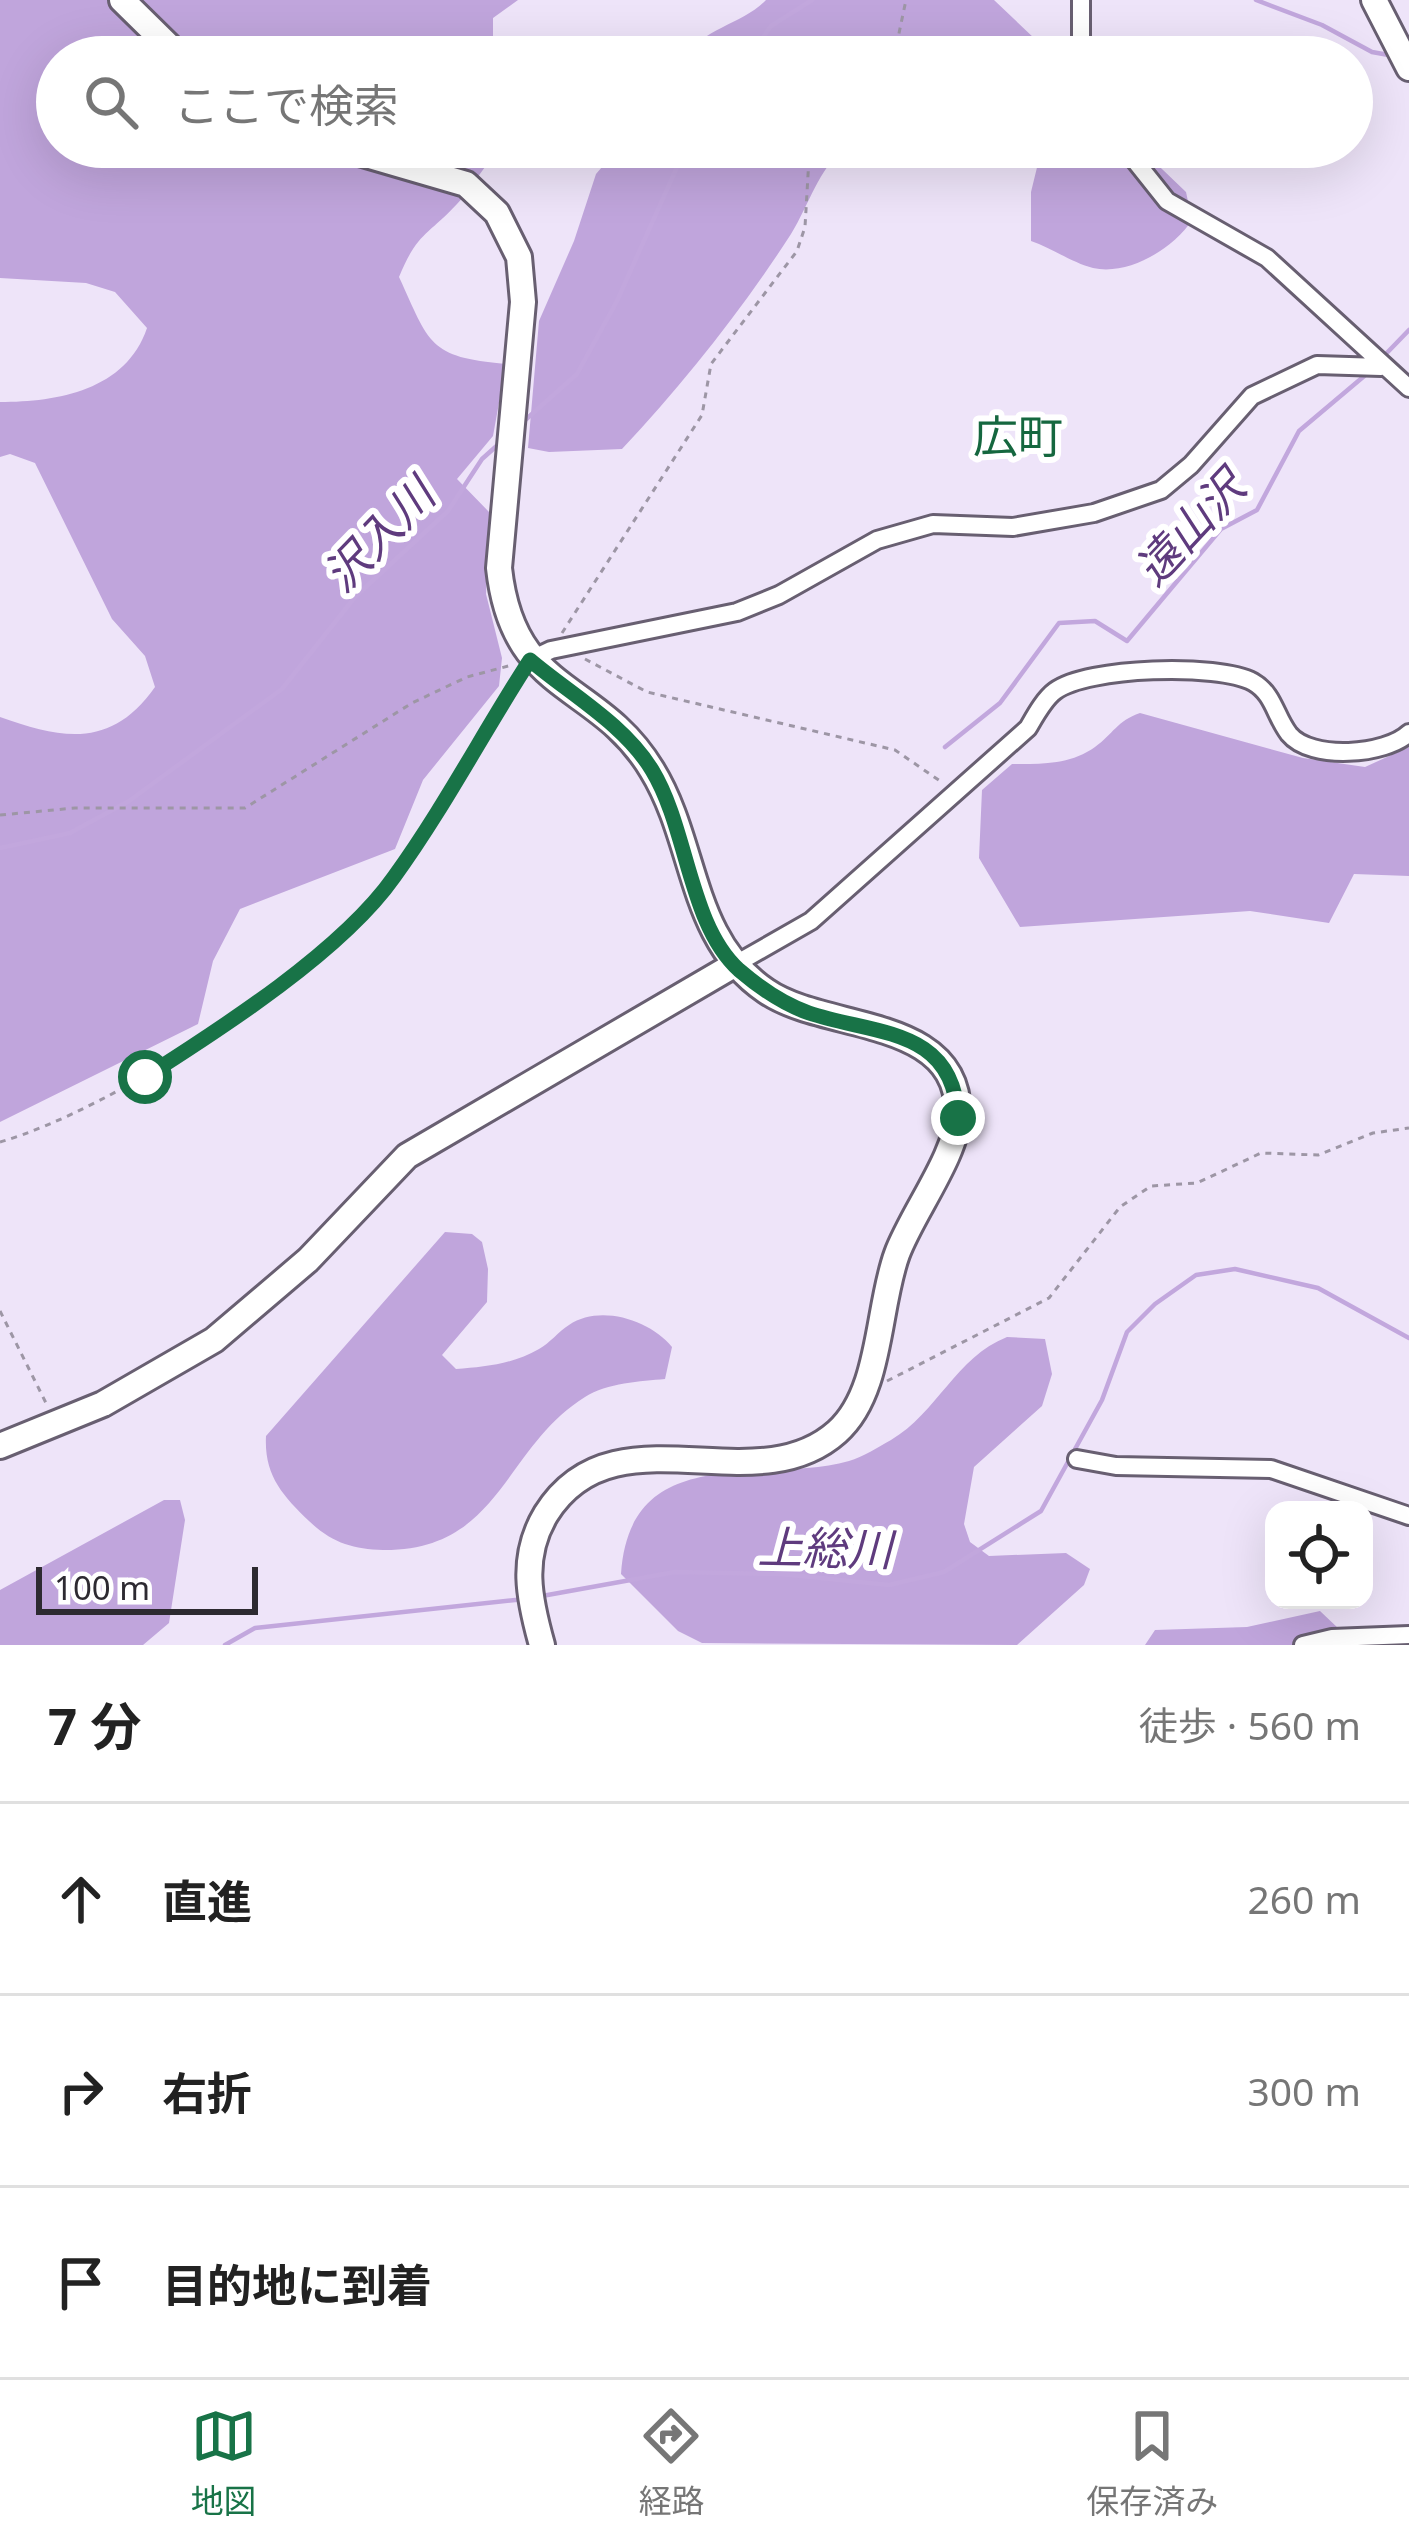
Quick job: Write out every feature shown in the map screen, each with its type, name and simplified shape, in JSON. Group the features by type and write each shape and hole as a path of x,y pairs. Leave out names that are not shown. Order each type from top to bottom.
{"street":[{"path":"122,0 159,36"},
{"path":"1081,0 1081,36"},
{"path":"1374,0 1409,68"},
{"path":"413,168 466,184 488,202 509,231 519,256 523,302 499,568 504,610 550,653 650,766 672,807 705,918 734,965 767,993 807,1012 916,1043 950,1077 957,1098 955,1135 888,1279 863,1394 838,1431 812,1451 787,1460 658,1457 618,1461 583,1475 546,1515 527,1564 542,1645"},
{"path":"1140,168 1166,201 1268,258 1409,388"},
{"path":"550,653 737,612 779,595 877,540 933,524 1013,527 1094,513 1138,498 1161,490 1191,465 1252,396 1317,365 1381,367"},
{"path":"0,1446 63,1423 214,1340 308,1260 407,1156 811,921 1028,728 1052,692 1073,682 1161,671 1237,674 1259,686 1291,736 1312,747 1366,751 1399,743 1409,733"},
{"path":"1077,1459 1116,1466 1270,1469 1409,1516"},
{"path":"1303,1645 1331,1637 1409,1635"}],"path":[{"path":"898,36 906,0"},
{"path":"0,1142 145,1077 207,1037 335,940 393,880 550,653 702,416 710,364 797,251 808,168"},
{"path":"0,815 75,808 245,808 327,761 412,703 467,677 550,653 647,692 895,750 955,795"},
{"path":"863,1394 1049,1298 1120,1207 1151,1186 1197,1183 1261,1154 1318,1155 1373,1133 1409,1128"},
{"path":"0,1311 36,1391 63,1423"}],"shaded area":[{"path":"0,0 518,0 493,18 493,36 36,36 36,168 485,168 417,243 399,277 435,343 461,357 506,364 493,436 457,479 490,513 486,594 502,658 499,686 423,780 395,849 240,909 213,961 198,1024 0,1122 0,717 45,731 85,734 122,721 155,687 145,656 112,619 35,463 10,454 0,457 0,402 66,395 107,379 137,349 147,328 115,292 86,283 0,278"},
{"path":"766,0 994,0 1032,36 709,36"},
{"path":"601,168 826,168 791,234 732,318 622,449 549,452 528,448 539,321 574,241"},
{"path":"1037,168 1161,168 1186,192 1192,220 1149,258 1121,268 1093,268 1031,241 1031,192"},
{"path":"1140,713 1303,758 1365,767 1409,747 1409,876 1354,874 1329,923 1250,911 1020,927 979,858 982,790 1012,764 1055,762 1085,753"},
{"path":"445,1232 472,1234 482,1242 488,1269 487,1302 442,1355 456,1369 519,1358 581,1319 609,1316 651,1329 672,1347 665,1379 614,1386 585,1397 558,1418 498,1493 453,1534 422,1546 383,1550 343,1543 318,1529 283,1493 268,1462 266,1436"},
{"path":"1007,1337 1045,1339 1052,1374 1042,1406 974,1467 964,1524 970,1542 989,1556 1066,1553 1090,1569 1084,1585 1017,1645 702,1643 678,1631 621,1574 630,1531 648,1503 675,1485 706,1476 815,1467 860,1457 907,1429 974,1358"},
{"path":"164,1500 180,1500 185,1520 169,1623 143,1645 0,1645 0,1590"},
{"path":"1320,1611 1339,1629 1338,1645 1145,1645 1155,1630 1247,1627"}],"waterway":[{"name":"沢入川","path":"764,36 771,26 812,0"},
{"name":"沢入川","path":"1256,0 1342,36"},
{"name":"沢入川","path":"1373,52 1394,56"},
{"name":"沢入川","path":"523,422 577,374 617,301 677,168"},
{"name":"遠山沢","path":"1381,359 1409,330"},
{"name":"遠山沢","path":"945,747 1000,703 1059,623 1095,621 1127,641 1221,529 1257,510 1299,431 1369,372"},
{"name":"沢入川","path":"0,848 70,833 129,801 282,689 355,597 448,511 482,459 501,442"},
{"name":"上総川","path":"542,1596 675,1572 781,1574 889,1585 944,1572 1041,1511 1102,1400 1127,1332 1155,1304 1196,1275 1235,1269 1318,1288 1409,1338"},
{"name":"上総川","path":"225,1645 255,1628 525,1599"}],"district":[{"name":"広町","path":"1018,435"}],"route":[{"path":"145,1077 207,1037 335,940 393,880 530,660 621,731 650,766 672,807 705,918 734,965 767,993 807,1012 892,1032 916,1043 950,1077 958,1118"}]}
